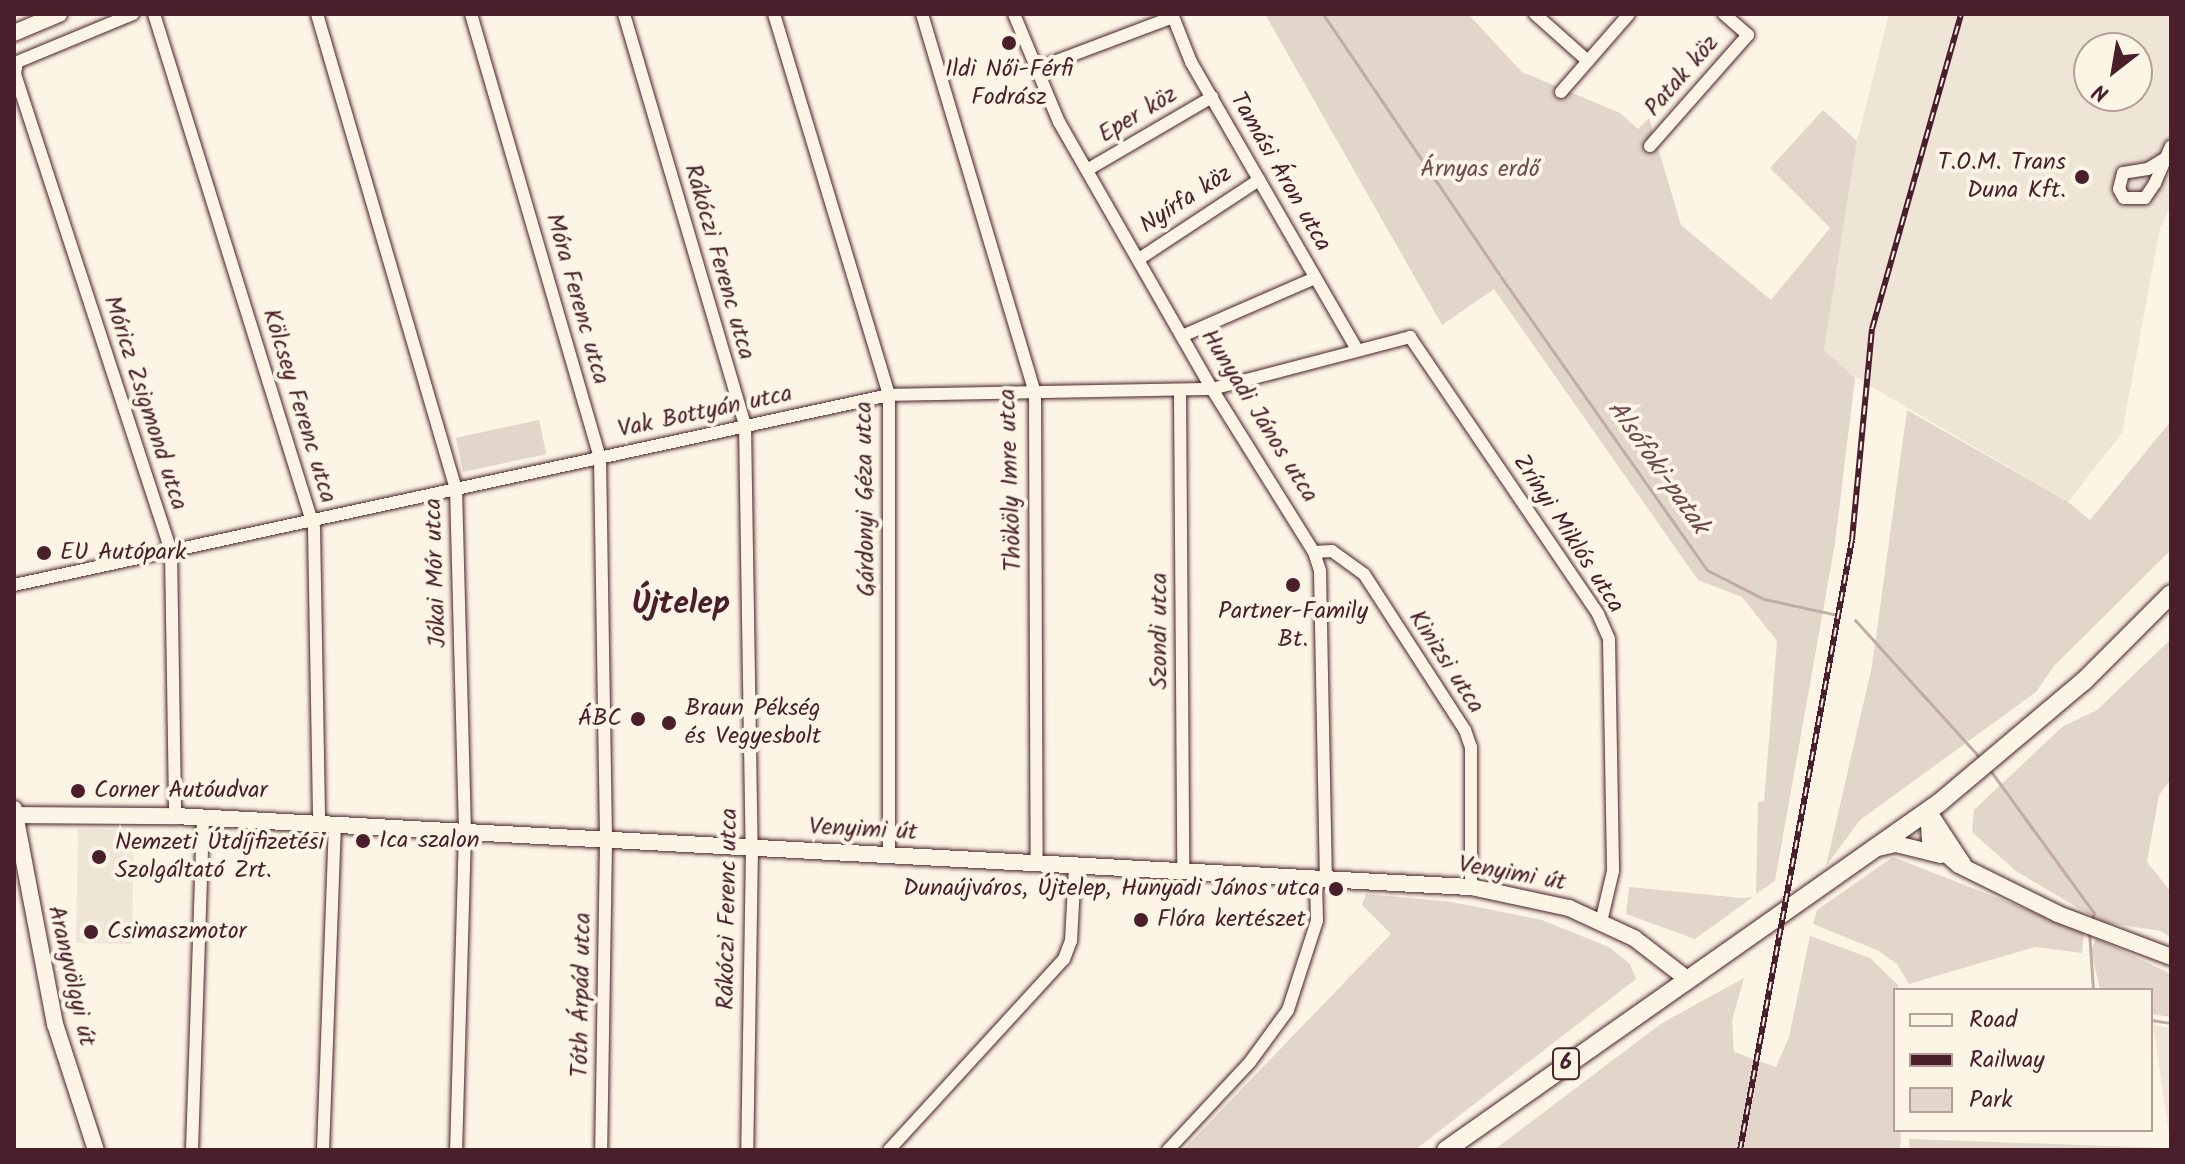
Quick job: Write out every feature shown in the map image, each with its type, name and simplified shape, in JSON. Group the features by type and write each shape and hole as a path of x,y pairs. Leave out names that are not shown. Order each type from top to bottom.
{"main road":[{"name":"6","path":"1446,1150 1928,811 2084,681 2171,594"}],"street":[{"path":"14,33 59,14"},
{"name":"Móricz Zsigmond utca","path":"133,14 17,62 18,84 171,551 175,816"},
{"name":"Kölcsey Ferenc utca","path":"154,14 312,520 327,825 323,1150"},
{"name":"Jókai Mór utca","path":"317,14 456,488 465,832 456,1150"},
{"name":"Móra Ferenc utca","path":"471,14 600,457 606,842"},
{"name":"Rákóczi Ferenc utca","path":"624,14 745,425 752,848 747,1150"},
{"name":"Gárdonyi Géza utca","path":"774,14 889,395 889,856"},
{"name":"Thököly Imre utca","path":"922,14 1035,394 1037,864"},
{"name":"Hunyadi János utca","path":"1014,14 1087,170 1212,389 1314,552 1320,571 1321,879 1317,921 1288,1010 1250,1062 1168,1150"},
{"path":"1535,14 1588,61"},
{"path":"1561,92 1629,14"},
{"name":"Patak köz","path":"1650,146 1748,35 1724,14"},
{"path":"1038,68 1172,16"},
{"name":"Tamási Áron utca","path":"1172,16 1212,97 1357,349"},
{"name":"Eper köz","path":"1087,170 1212,97"},
{"name":"Nyírfa köz","path":"1139,259 1259,180"},
{"path":"1182,336 1315,278"},
{"name":"Vak Bottyán utca","path":"14,585 889,395 1212,389 1410,337"},
{"name":"Zrínyi Miklós utca","path":"1410,337 1598,614 1609,639 1613,871 1601,922"},
{"name":"Szondi utca","path":"1180,391 1183,871"},
{"name":"Kinizsi utca","path":"1314,552 1332,551 1364,574 1465,730 1471,747 1471,887"},
{"path":"1943,828 1951,793"},
{"path":"1928,811 1943,828 1958,859 1973,873"},
{"path":"1928,811 1930,840 1944,856"},
{"name":"Venyimi út","path":"14,813 203,817 606,842 1471,887 1531,898 1601,922 1664,956 1687,979"},
{"name":"Aranyvölgyi út","path":"14,813 55,1024 96,1150"},
{"path":"192,1150 203,817"},
{"name":"Tóth Árpád utca","path":"601,1150 606,842"},
{"path":"1877,848 1896,844 1944,856 1973,873 2090,926 2171,957"},
{"path":"889,1150 1064,959 1071,941 1075,866"}],"shaded area":[{"path":"1889,14 2171,14 2171,205 2160,228 2122,433 2068,502 1838,367 1824,350 1857,141"},
{"path":"78,829 134,830 132,944 76,943"},
{"path":"2153,1025 2171,1028 2171,1148"}],"green space":[{"name":"Árnyas erdő","path":"1265,14 1468,14 1522,72 1620,113 1638,129 1649,118 1681,225 1771,300 1830,228 1770,168 1823,110 1857,141 1824,350 1855,378 1835,543 1775,881 1756,894 1758,802 1764,801 1777,641 1742,597 1698,580 1494,289 1442,325"},
{"path":"1907,410 2068,502 2090,520 2171,421 2171,550 2054,666 2036,692 1860,820 1826,866 1872,666"},
{"path":"539,420 546,454 463,472 456,438"},
{"path":"2171,639 2171,779 2159,795 2147,862 2171,892 2171,938 2161,931 2102,922 2016,871 1972,832 1974,810 2062,727 2097,710"},
{"path":"1893,857 2084,932 2082,953 2035,947 1909,984 1897,964 1877,950 1813,924 1817,910"},
{"path":"1629,887 1753,897 1695,939 1626,914"},
{"path":"1366,894 1452,902 1542,920 1609,947 1630,964 1636,979 1415,1150 1183,1150 1391,934 1362,905"},
{"path":"1810,936 1870,958 1898,985 1898,988 1893,988 1893,1132 1901,1132 1900,1150 1494,1150 1662,1023 1744,978 1732,1021 1734,1052 1776,1067 1789,1037"},
{"path":"2096,938 2171,974 2171,1017 2153,1014 2153,988 2100,988 2091,950"},
{"path":"1909,1139 2165,1148 2165,1150 1910,1150"}],"waterway":[{"name":"Alsófoki-patak","path":"1323,14 1499,274"},
{"name":"Alsófoki-patak","path":"1501,277 1707,570 1764,599 1833,614"},
{"name":"Alsófoki-patak","path":"1855,620 1980,758"},
{"name":"Alsófoki-patak","path":"1990,770 2094,913 2092,920"},
{"name":"Alsófoki-patak","path":"2089,931 2093,988"},
{"name":"Alsófoki-patak","path":"2153,1020 2171,1023"}],"railway":[{"path":"1740,1150 1852,540 1872,329 1961,14"}],"place":[{"name":"Ildi Női-Férfi Fodrász","path":"1009,43"},
{"name":"T.O.M. Trans Duna Kft.","path":"2082,177"},
{"name":"EU Autópark","path":"44,553"},
{"name":"Partner-Family Bt.","path":"1293,585"},
{"name":"ÁBC","path":"638,719"},
{"name":"Braun Pékség és Vegyesbolt","path":"669,723"},
{"name":"Corner Autóudvar","path":"78,791"},
{"name":"Ica szalon","path":"363,841"},
{"name":"Nemzeti Útdíjfizetési Szolgáltató Zrt.","path":"99,857"},
{"name":"Dunaújváros, Újtelep, Hunyadi János utca","path":"1336,889"},
{"name":"Flóra kertészet","path":"1141,920"},
{"name":"Csimaszmotor","path":"91,932"}],"district":[{"name":"Újtelep","path":"681,605"}]}
